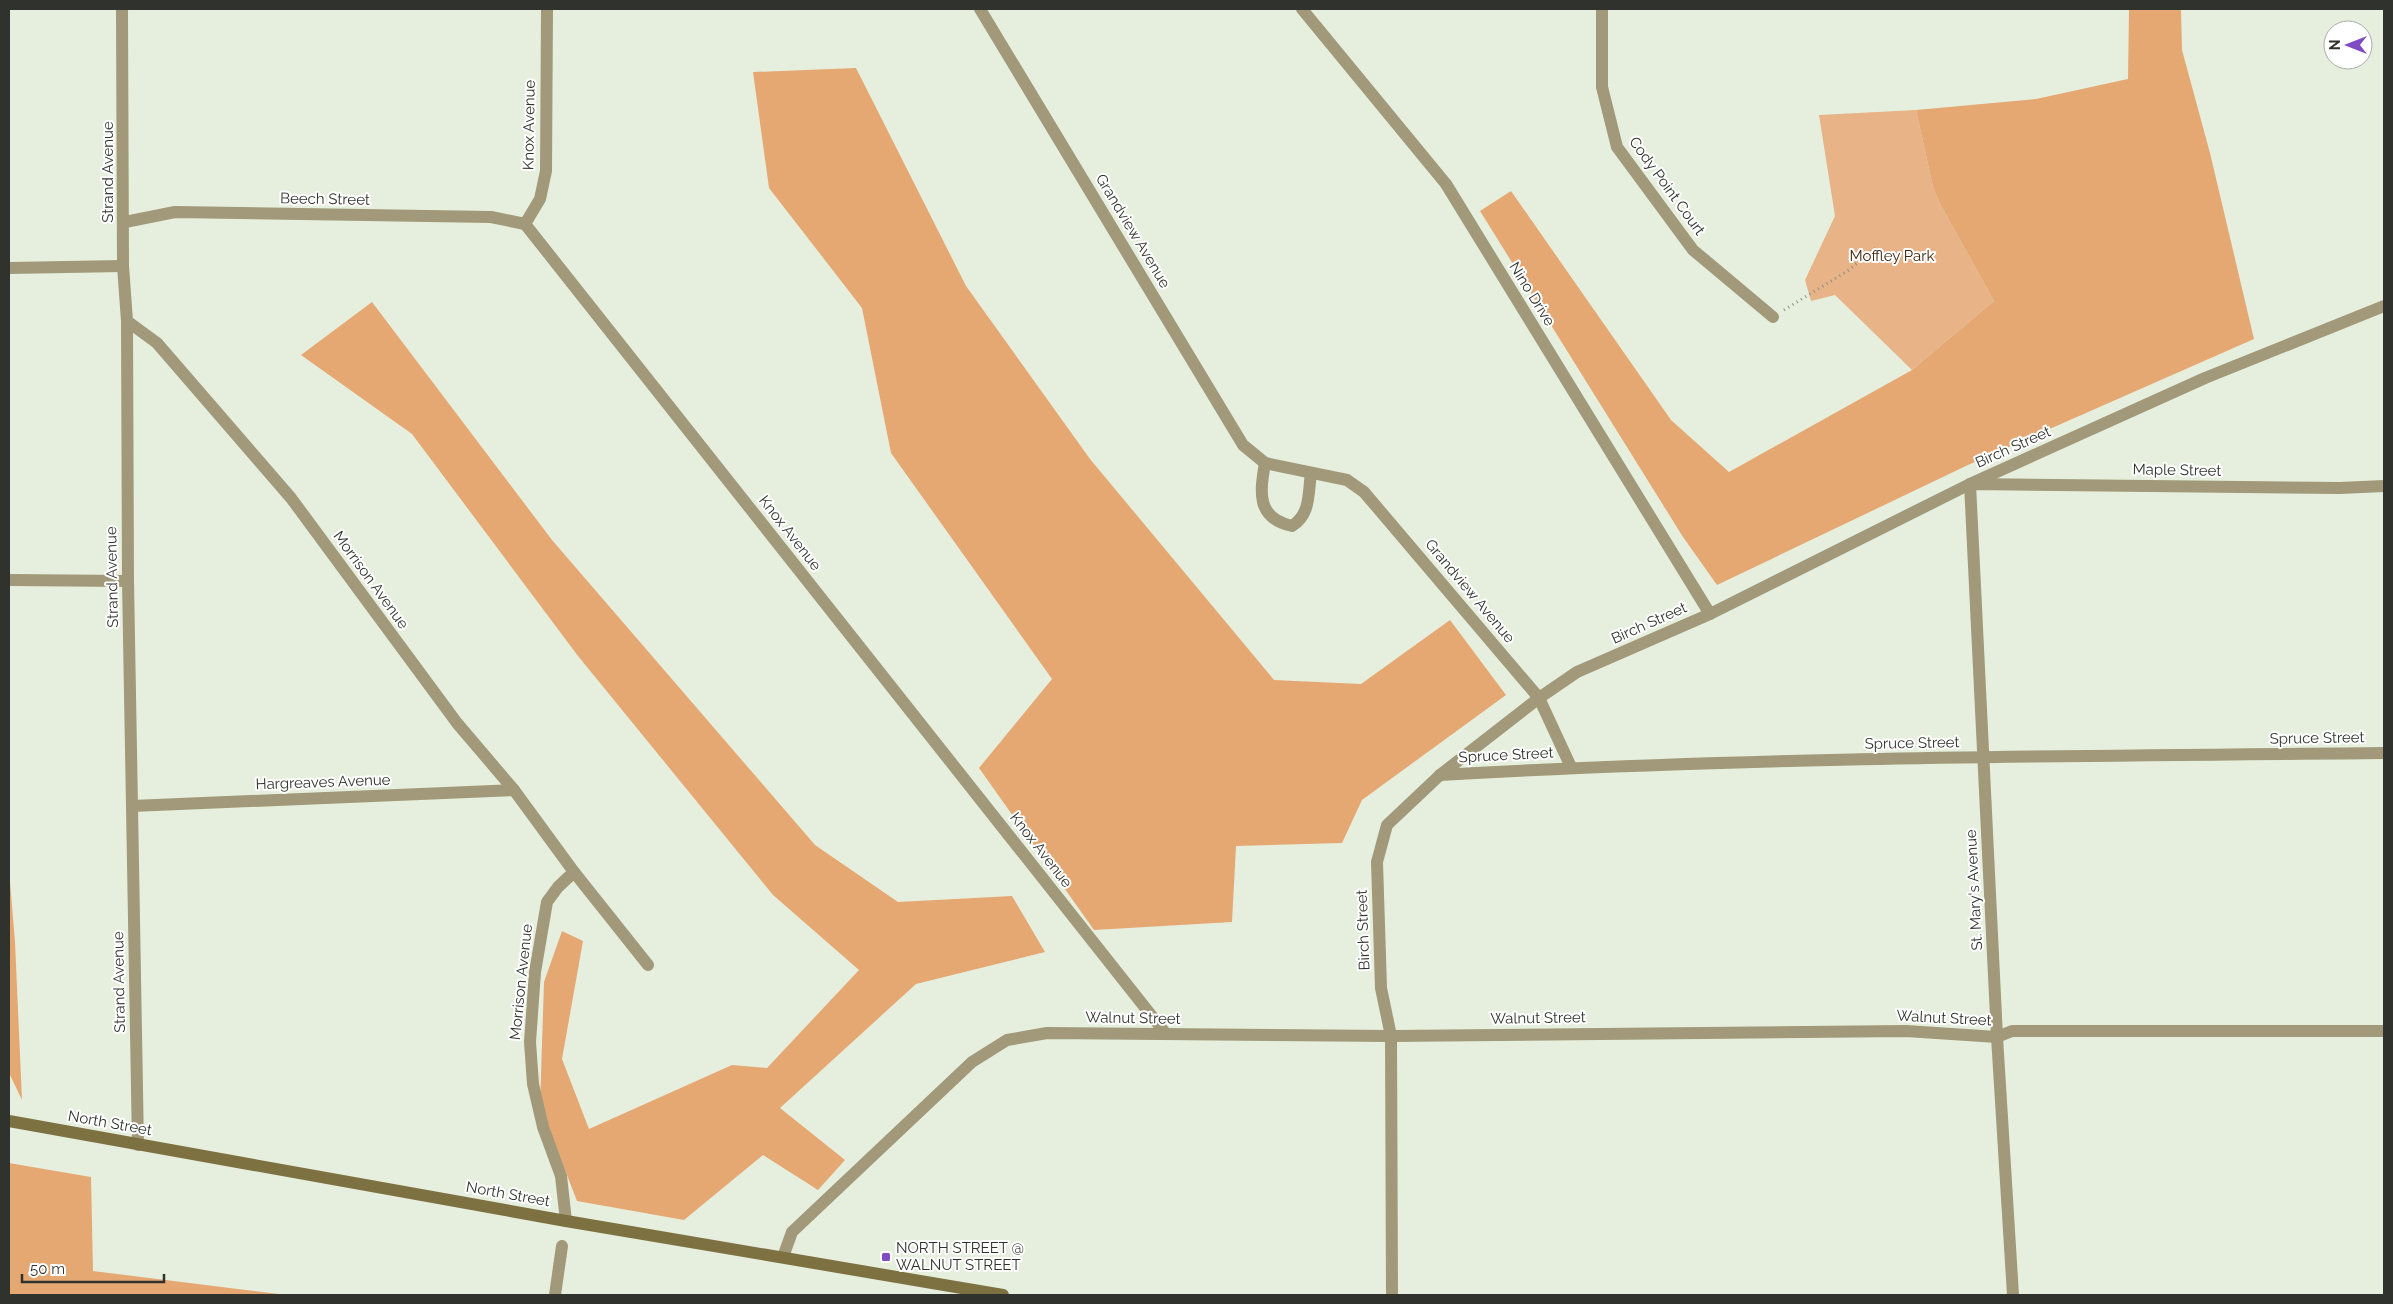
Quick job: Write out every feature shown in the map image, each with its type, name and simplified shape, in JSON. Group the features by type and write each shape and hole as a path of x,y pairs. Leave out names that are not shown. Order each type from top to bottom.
{"main road":[{"name":"North Street","path":"9,1121 566,1221 1003,1295"}],"street":[{"name":"Strand Avenue","path":"122,9 125,222 123,266 127,321 128,581 138,1145"},
{"name":"Knox Avenue","path":"547,9 546,171 540,199 525,224 1166,1034"},
{"name":"Grandview Avenue","path":"980,9 1243,445 1265,463 1347,480 1364,492 1539,698 1570,767"},
{"name":"Nino Drive","path":"1302,9 1446,184 1710,614"},
{"name":"Cody Point Court","path":"1602,9 1602,87 1617,147 1693,250 1773,317"},
{"name":"Beech Street","path":"125,222 175,212 491,217 525,224"},
{"path":"9,268 123,266"},
{"name":"Birch Street","path":"1392,1295 1391,1036 1381,988 1377,862 1387,825 1440,775 1539,698 1577,672 1710,614 1970,484 2205,378 2384,306"},
{"name":"Morrison Avenue","path":"127,321 156,343 291,498 457,723 514,790 574,872 648,965"},
{"path":"1265,463 1262,486 1264,508 1277,523 1292,526 1300,521 1306,512 1311,473"},
{"name":"Maple Street","path":"1970,484 2340,488 2384,486"},
{"name":"St. Mary's Avenue","path":"1970,484 1997,1037 2013,1295"},
{"path":"9,580 128,581"},
{"name":"Spruce Street","path":"1440,775 1570,767 1984,757 2384,753"},
{"name":"Hargreaves Avenue","path":"132,806 514,790"},
{"name":"Morrison Avenue","path":"566,1221 561,1176 543,1127 532,1084 530,1042 535,972 547,902 558,887 574,872"},
{"name":"Walnut Street","path":"783,1257 792,1232 972,1062 1007,1040 1047,1033 1391,1036 1906,1031 1997,1037 2012,1032 2384,1031"},
{"path":"555,1295 562,1246"}],"path":[{"path":"1773,317 1849,270 1875,248"}],"green space":[{"name":"Moffley Park","path":"1916,110 1933,187 1940,204 1994,301 1912,370 1835,295 1811,301 1805,280 1835,216 1819,115"}],"shaded area":[{"path":"2129,9 2181,9 2182,50 2210,153 2254,339 1968,465 1717,585 1683,537 1480,211 1511,191 1671,420 1729,472 1912,370 1994,301 1940,204 1933,187 1916,110 2036,99 2128,79"},
{"path":"856,68 966,286 1090,459 1274,680 1361,684 1450,620 1506,695 1362,800 1342,843 1236,846 1232,922 1094,930 979,768 1052,679 891,453 862,308 769,188 753,72"},
{"path":"372,302 552,540 815,845 898,902 1012,896 1045,952 916,984 780,1108 845,1160 818,1190 763,1155 684,1220 577,1201 540,1105 544,982 562,931 583,941 562,1059 589,1129 732,1065 767,1068 859,970 773,895 578,656 412,434 301,355"},
{"path":"9,869 15,942 22,1100 9,1073"},
{"path":"9,1163 91,1177 93,1271 287,1295 9,1295"}],"place":[{"name":"NORTH STREET @ WALNUT STREET","path":"886,1257"}]}
